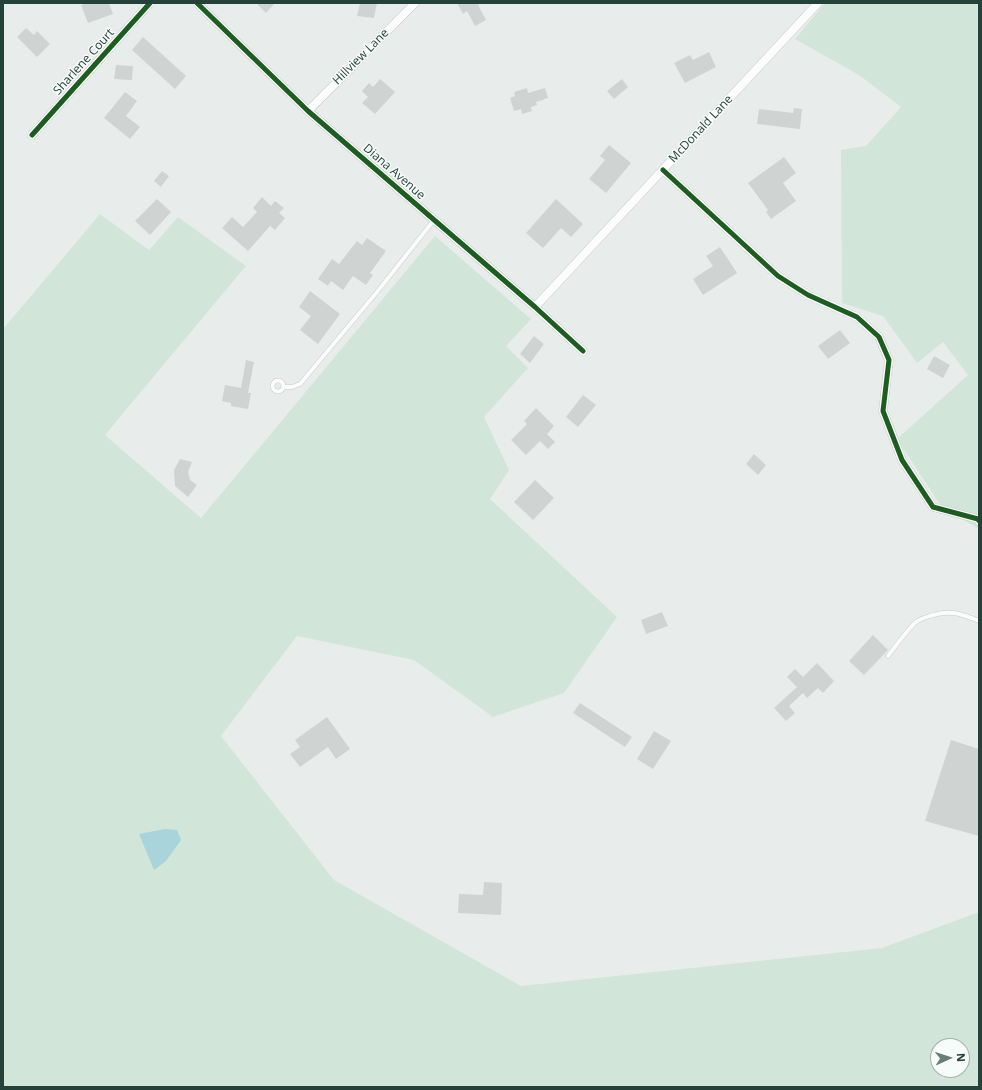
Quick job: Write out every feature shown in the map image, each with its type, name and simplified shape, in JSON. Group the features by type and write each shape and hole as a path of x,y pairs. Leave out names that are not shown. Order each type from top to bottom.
{"street":[{"name":"Sharlene Court","path":"32,135 150,3"},
{"name":"Diana Avenue","path":"197,3 308,111 536,307 583,351"},
{"name":"Hillview Lane","path":"308,111 415,3"},
{"name":"McDonald Lane","path":"536,307 818,3"},
{"path":"663,170 778,276 808,295 857,317 879,337 889,360 883,411 902,460 933,507 978,519 979,521"}],"lane":[{"path":"283,387 292,387 300,384 377,292 434,219"},
{"path":"888,656 915,624 923,618 942,613 954,612 979,621"}],"green space":[{"path":"825,3 979,3 979,529 941,506 897,439 968,375 943,342 917,363 883,316 842,303 841,150 866,146 901,107 859,75 795,39"},
{"path":"100,214 149,250 178,217 246,266 105,435 201,518 435,236 531,319 506,346 528,368 484,417 509,470 490,499 617,617 564,693 493,717 414,660 297,636 221,736 334,880 521,986 882,948 979,912 979,1087 3,1087 3,329"}],"water":[{"path":"165,829 177,830 181,840 166,861 154,870 139,834"}],"building":[{"path":"87,3 109,3 113,14 88,23 81,5"},
{"path":"256,3 275,3 266,13"},
{"path":"360,3 377,3 374,18 357,16"},
{"path":"457,3 481,3 478,5 486,20 475,26 467,11 463,14"},
{"path":"26,28 34,35 37,31 50,44 37,57 17,37"},
{"path":"143,37 186,76 175,89 132,50"},
{"path":"709,52 716,67 685,83 674,63 690,55 693,60"},
{"path":"116,65 133,66 132,80 114,79"},
{"path":"380,79 395,92 375,114 362,103 368,97 362,91 369,83 373,87"},
{"path":"622,79 628,87 614,99 607,91"},
{"path":"527,88 528,93 545,88 548,98 536,102 537,105 531,107 532,111 522,114 521,109 514,111 510,98 515,96 514,92"},
{"path":"125,92 137,101 126,116 140,127 130,139 104,118"},
{"path":"794,108 802,109 800,129 757,124 759,109 793,113"},
{"path":"609,145 631,163 606,193 589,179 605,160 600,156"},
{"path":"784,157 796,173 783,183 796,201 771,219 766,212 768,210 748,183"},
{"path":"162,171 169,176 161,187 154,181"},
{"path":"262,197 271,206 275,201 284,208 279,213 285,218 275,230 270,226 248,251 222,228 232,217 243,227 257,212 253,208"},
{"path":"157,199 171,212 150,235 135,221"},
{"path":"556,199 583,224 571,237 561,228 543,248 526,233"},
{"path":"367,238 386,251 370,273 373,275 366,285 353,276 343,290 331,281 328,286 318,279 332,259 339,264 357,241 362,245"},
{"path":"720,247 737,273 703,295 693,279 713,266 706,256"},
{"path":"310,291 340,314 318,344 300,330 311,316 299,307"},
{"path":"840,330 850,343 828,359 818,346"},
{"path":"534,336 544,344 530,363 520,354"},
{"path":"934,356 950,365 943,378 927,369"},
{"path":"246,360 254,362 248,393 251,393 248,409 231,406 231,403 222,401 225,385 241,388"},
{"path":"583,395 596,405 578,427 566,417"},
{"path":"536,408 554,426 547,434 555,442 548,449 540,441 526,455 511,440 527,424 524,421"},
{"path":"754,454 766,465 758,475 746,464"},
{"path":"180,459 192,462 188,472 190,480 197,485 188,497 175,486 174,470"},
{"path":"535,480 554,498 533,520 514,502"},
{"path":"662,612 668,626 646,634 641,620"},
{"path":"873,635 888,650 864,675 849,661"},
{"path":"817,663 834,681 823,693 818,688 807,698 803,693 789,706 795,713 786,721 774,708 797,687 787,677 795,669 803,677"},
{"path":"580,703 632,737 625,747 573,713"},
{"path":"327,717 350,749 336,759 328,747 300,767 290,754 300,747 295,740"},
{"path":"654,731 671,741 653,769 637,759"},
{"path":"951,740 979,749 979,836 925,821"},
{"path":"484,882 502,883 501,915 458,913 459,894 483,895"}],"cycle path":[{"path":"32,135 150,3"},
{"path":"197,3 308,111 535,307 583,351"},
{"path":"663,170 778,276 808,295 857,317 879,337 889,360 883,411 902,460 933,507 978,519 979,521"}]}
